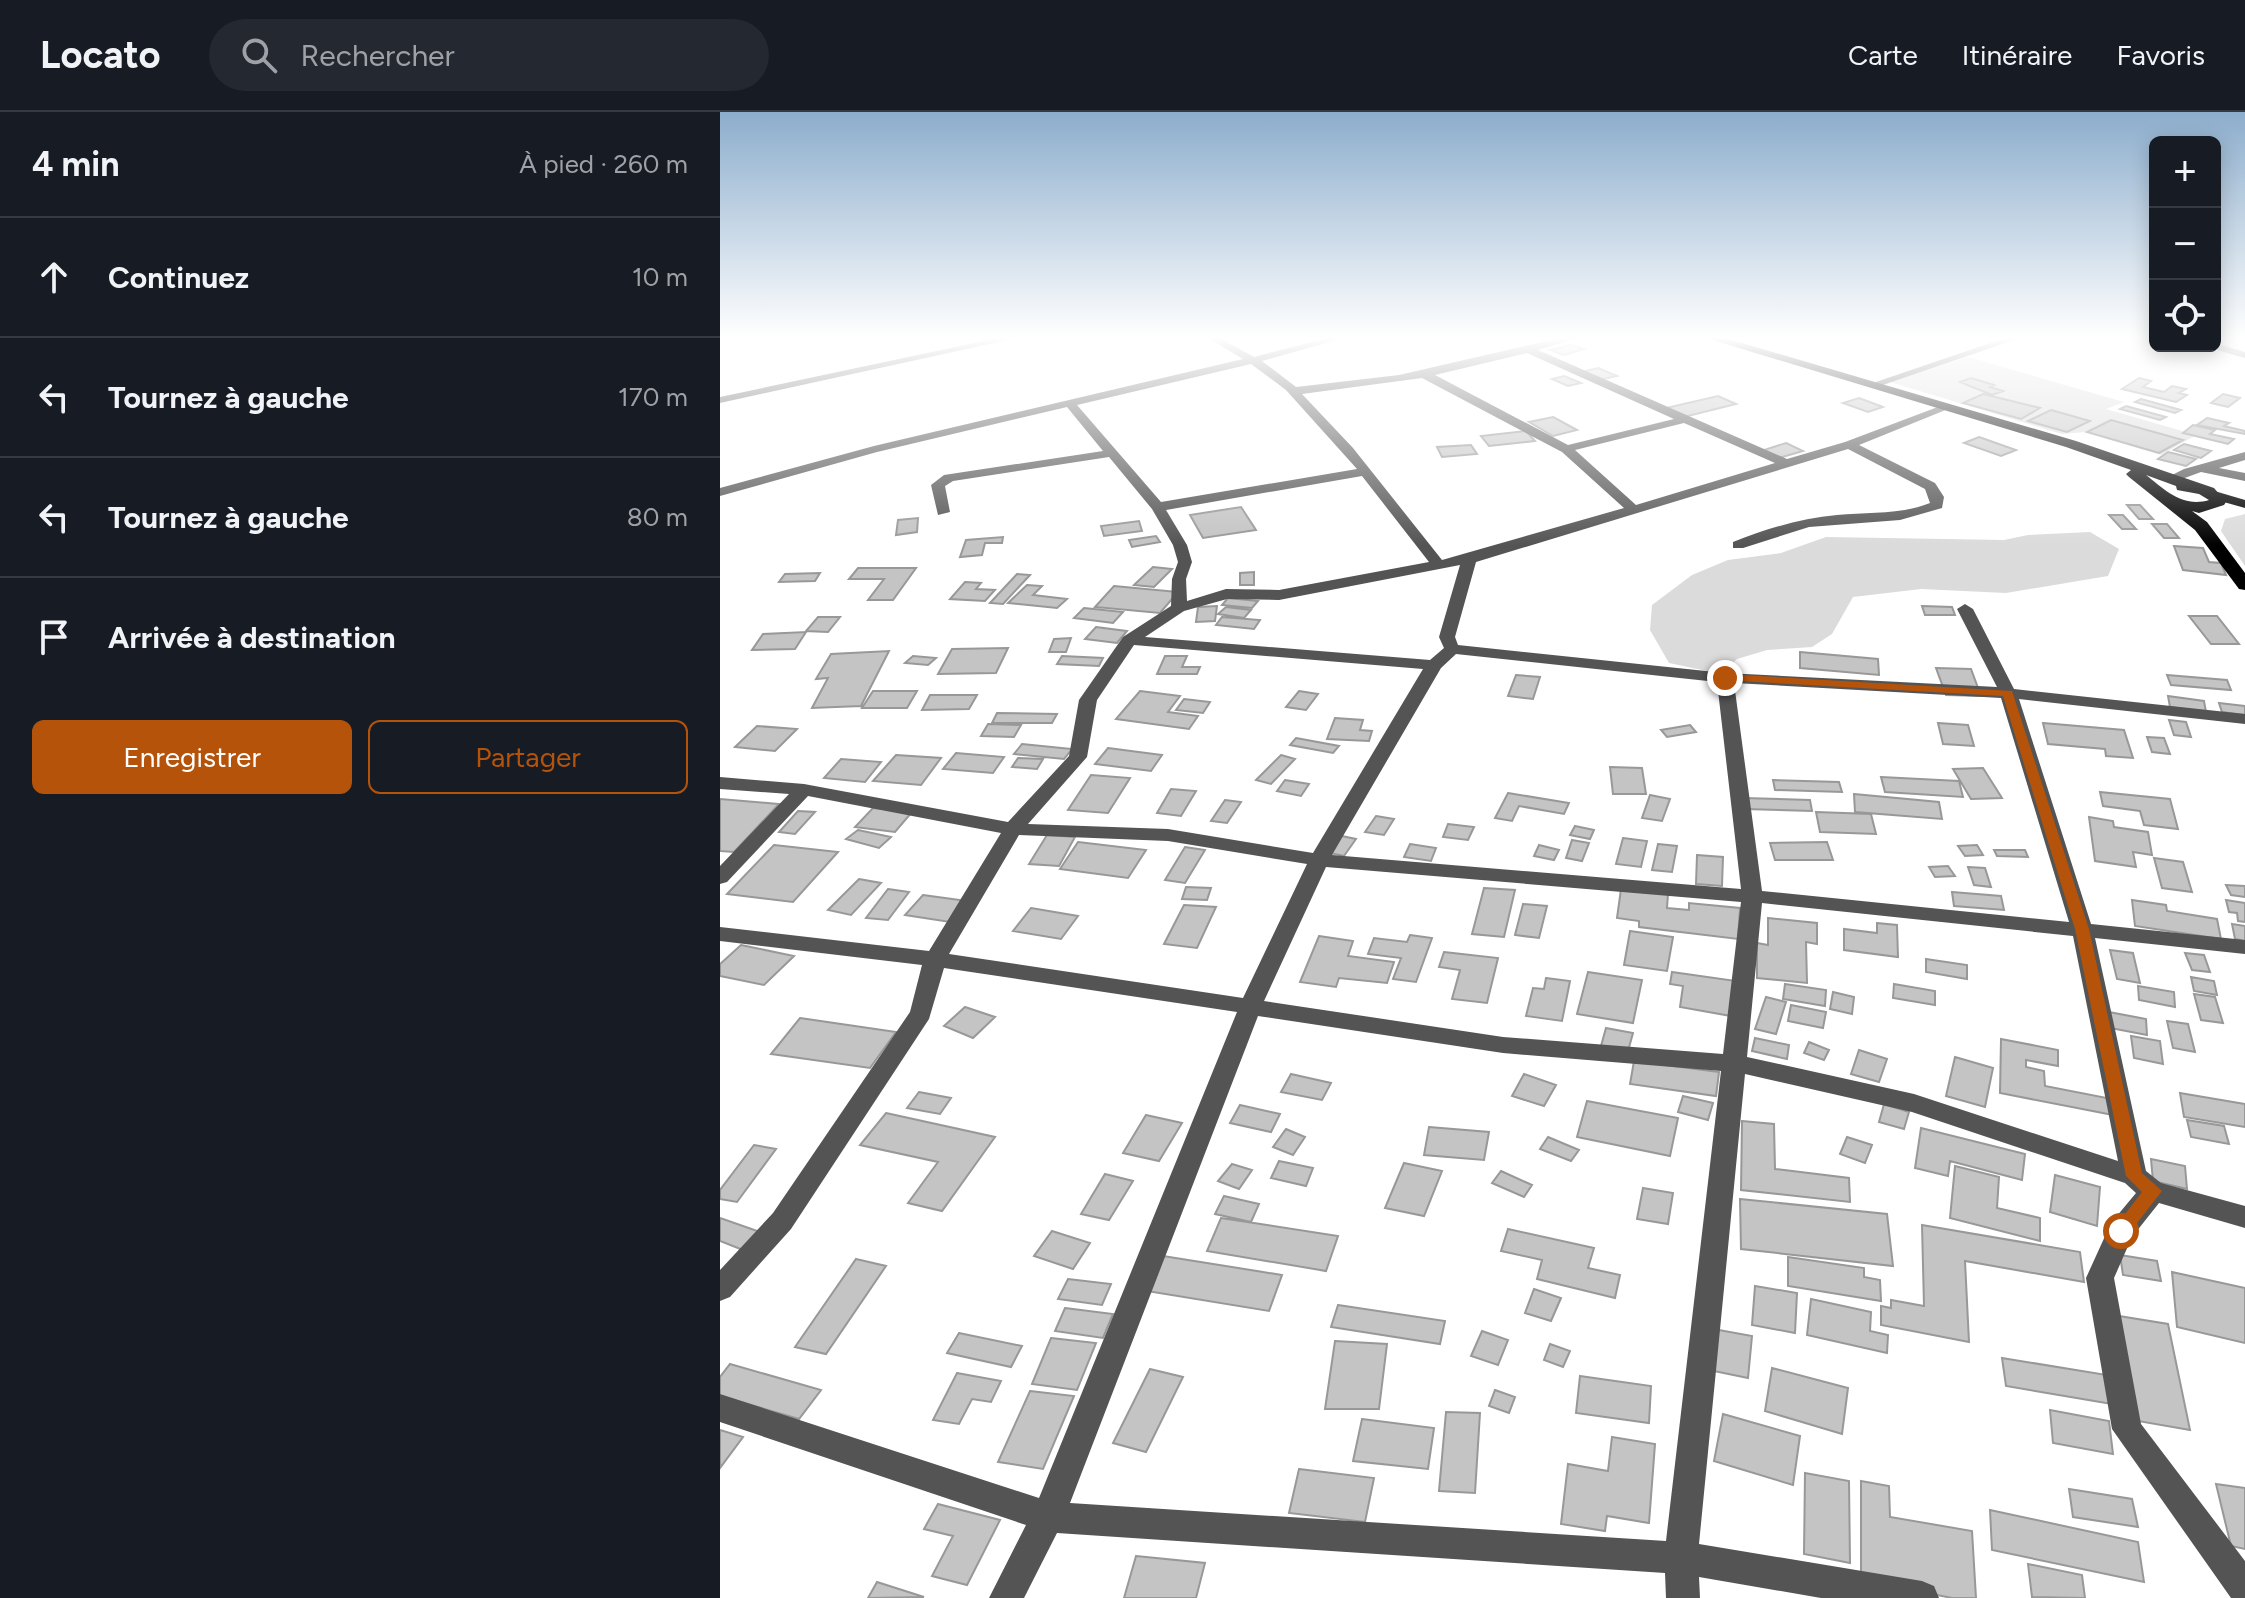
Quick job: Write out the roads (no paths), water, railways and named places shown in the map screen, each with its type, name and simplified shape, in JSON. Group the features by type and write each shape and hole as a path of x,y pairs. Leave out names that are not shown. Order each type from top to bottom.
{"highway":[{"path":"1948,407 2171,479 2208,499"},
{"path":"2116,460 2201,526 2245,585"},
{"path":"2169,500 2208,499"},
{"path":"2201,526 2208,499"}],"main road":[{"path":"2208,499 2243,504"}],"street":[{"path":"720,492 831,459 1055,407"},
{"path":"1073,407 1158,507 1180,545 1185,562 1179,579 1179,608"},
{"path":"1308,407 1365,472 1437,563"},
{"path":"1487,407 1566,449 1634,510"},
{"path":"1655,407 1787,464"},
{"path":"720,1289 782,1221 921,1013 935,959 1013,829 1078,757 1088,700 1129,640 1179,608 1226,594 1279,595 1469,559 1849,445 1946,407"},
{"path":"1566,449 1683,420"},
{"path":"1738,545 1771,531 1806,522 1917,513 1937,505 1937,497 1930,486 1849,445"},
{"path":"943,512 938,485 949,478 1113,453"},
{"path":"2171,479 2245,456"},
{"path":"2205,469 2245,477"},
{"path":"1158,507 1365,472"},
{"path":"1006,1598 1048,1517 1251,1005 1319,860 1443,657 1469,559"},
{"path":"1965,609 2008,693 2082,929 2144,1183 2100,1278 2127,1429 2245,1589"},
{"path":"1129,640 2008,693 2245,719"},
{"path":"1683,1598 1681,1558 1752,896 1725,678"},
{"path":"720,783 804,790 1013,829 1168,835 1319,860 1752,896 2245,947"},
{"path":"720,878 804,790"},
{"path":"720,934 935,959 1503,1045 1733,1063 1914,1103 2245,1217"},
{"path":"720,1408 1048,1517 1681,1558 1922,1598"}]}
